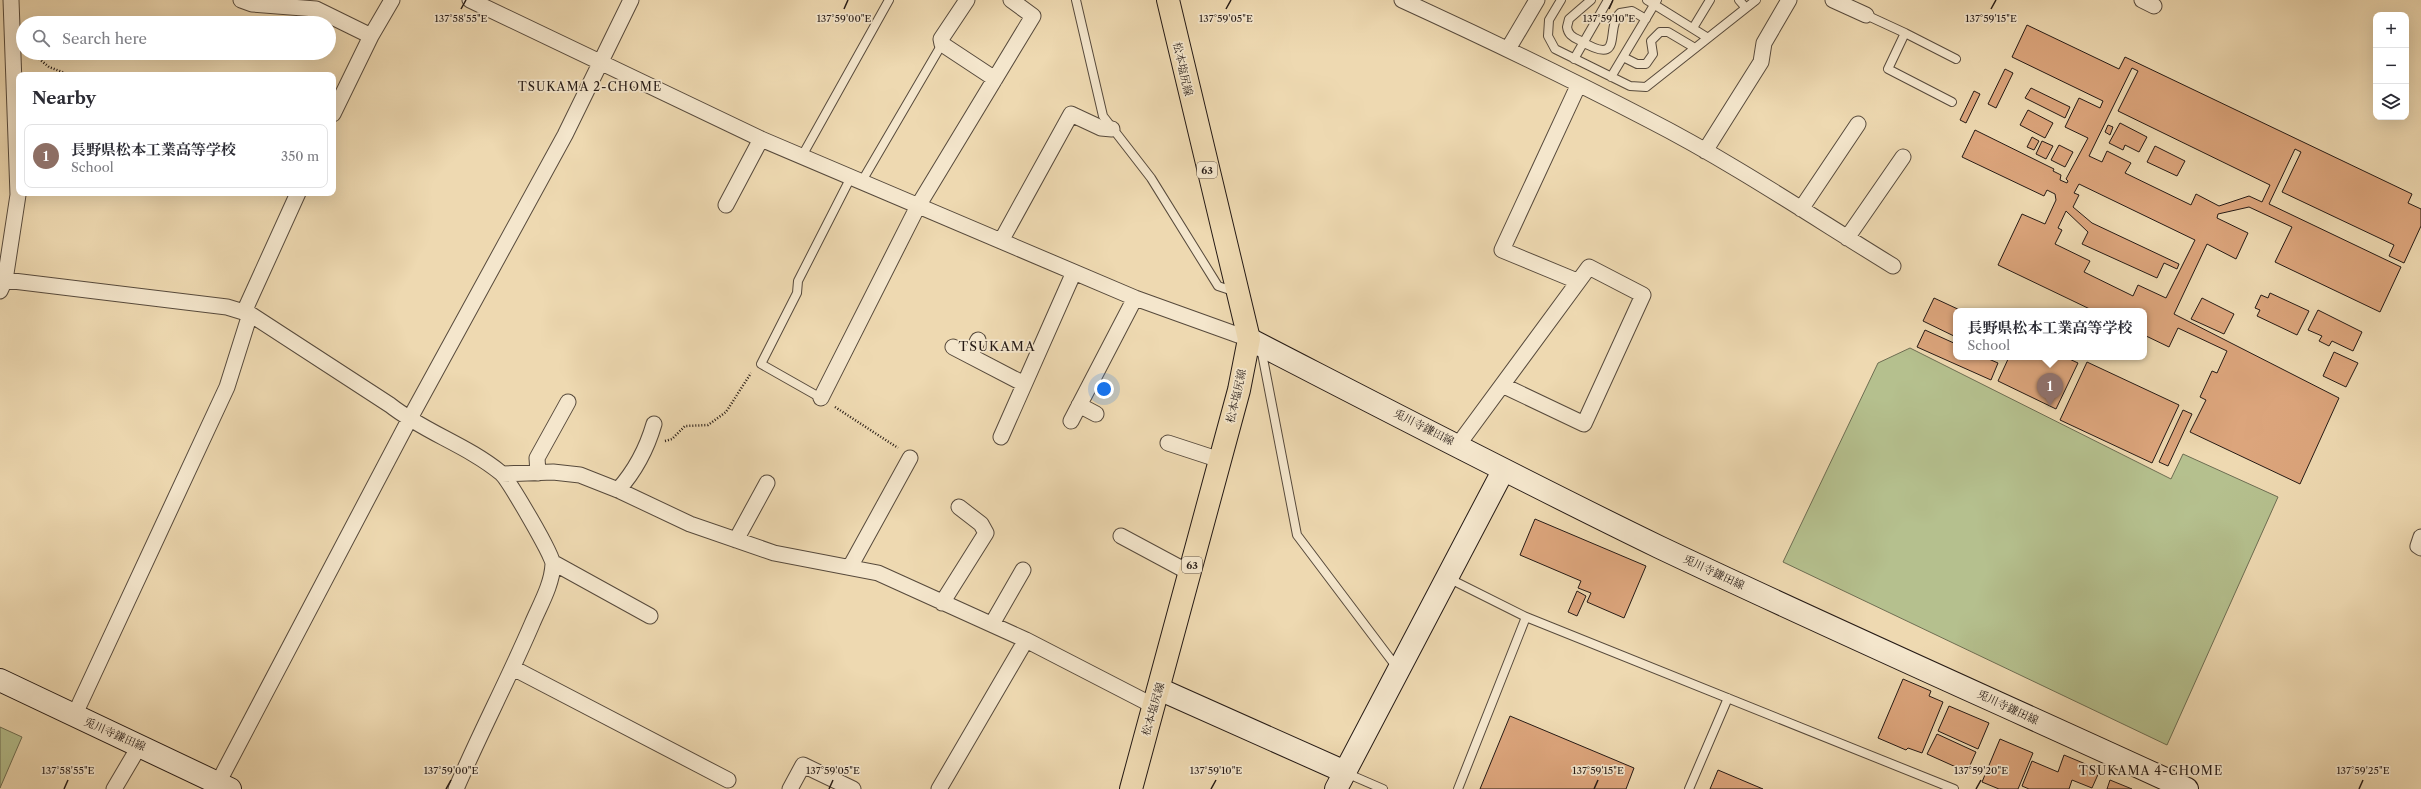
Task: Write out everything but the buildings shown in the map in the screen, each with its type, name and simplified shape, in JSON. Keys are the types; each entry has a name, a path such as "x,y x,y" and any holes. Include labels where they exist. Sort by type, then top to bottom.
{"main road":[{"name":"松本塩尻線","path":"1131,789 1239,390 1255,342 1237,292 1168,0"},
{"name":"兎川寺鎌田線","path":"1255,342 1458,445 1503,471 1661,547 2187,789"},
{"path":"1156,698 1341,781 1503,471"},
{"name":"兎川寺鎌田線","path":"0,680 224,786"}],"street":[{"path":"11,0 16,139"},
{"path":"241,0 252,4 316,9 330,16"},
{"path":"336,108 371,36 392,0"},
{"path":"470,0 761,139 1135,298 1255,342"},
{"path":"224,786 409,420 565,135 599,62 631,0"},
{"path":"967,0 940,38 942,44 995,78"},
{"path":"821,398 918,206 1033,16 1010,0"},
{"path":"1402,0 1508,49 1578,86 1650,120 1705,151 1893,266"},
{"path":"1508,49 1537,0"},
{"path":"1705,151 1761,62 1764,43 1789,0"},
{"path":"1842,2 1866,14"},
{"path":"336,19 371,36"},
{"path":"1577,281 1502,250 1578,86"},
{"path":"1000,241 1071,114 1101,128 1112,129"},
{"path":"1800,209 1858,124"},
{"path":"726,205 761,139"},
{"path":"1847,238 1903,157"},
{"path":"18,196 3,286 227,307 247,313 390,405 409,420 469,452 502,474 548,549 554,563 550,581 513,668 482,728 456,789"},
{"path":"74,716 227,387 247,313 297,196"},
{"path":"1458,445 1577,281 1589,267 1643,296 1584,424 1502,385"},
{"path":"1001,437 1074,272"},
{"path":"1071,421 1135,298"},
{"path":"970,356 978,340"},
{"path":"953,347 1024,384"},
{"path":"538,473 538,458 568,402"},
{"path":"1080,405 1096,414"},
{"path":"618,490 628,478 647,445 654,424"},
{"path":"1168,443 1220,460"},
{"path":"850,567 910,458"},
{"path":"502,474 538,473 580,475 618,490 690,524 774,553 878,573 1156,698"},
{"path":"736,540 767,483"},
{"path":"942,603 986,533 981,524 959,507"},
{"path":"1121,536 1190,573"},
{"path":"2421,537 2418,546 2421,548"},
{"path":"554,563 650,616"},
{"path":"992,624 1023,570"},
{"path":"939,789 1026,640"},
{"path":"513,668 728,780"},
{"path":"114,789 140,745"},
{"path":"790,789 804,765 853,789"}],"lane":[{"path":"802,156 889,0"},
{"path":"1076,0 1103,116 1151,178 1218,286 1237,292"},
{"path":"1561,0 1549,20 1548,36 1555,49 1630,86 1646,87 1756,0"},
{"path":"1591,0 1568,22 1570,35 1597,50 1609,46 1614,35 1615,19 1623,11 1632,11 1646,20"},
{"path":"1574,59 1608,0"},
{"path":"1647,0 1656,2 1708,38"},
{"path":"1693,28 1710,0"},
{"path":"1739,0 1746,8"},
{"path":"1611,77 1656,2"},
{"path":"1866,14 1956,59"},
{"path":"1623,57 1637,64 1646,64 1653,54 1651,41 1653,37 1664,32 1695,48"},
{"path":"1905,33 1888,69 1952,102"},
{"path":"821,398 761,364 797,293 798,280 856,179 942,44"},
{"path":"1255,342 1297,535 1399,670"},
{"path":"1447,578 1526,617 1728,698 1934,786 1954,789"},
{"path":"1458,789 1526,617"},
{"path":"1689,789 1728,698"},
{"path":"1341,781 1383,789"}],"path":[{"path":"40,60 49,68 61,72"},
{"path":"647,445 672,439 684,426 708,424 726,412 757,365 761,364"},
{"path":"821,398 910,458"}],"green space":[{"path":"1910,348 2171,479 2183,454 2278,497 2167,745 1783,562 1878,363"},
{"path":"0,727 22,737 0,788"}],"place":[{"name":"長野県松本工業高等学校","path":"2050,406"}],"district":[{"name":"TSUKAMA 2-CHOME","path":"590,86"},
{"name":"TSUKAMA","path":"997,346"},
{"name":"TSUKAMA 4-CHOME","path":"2151,770"}]}
